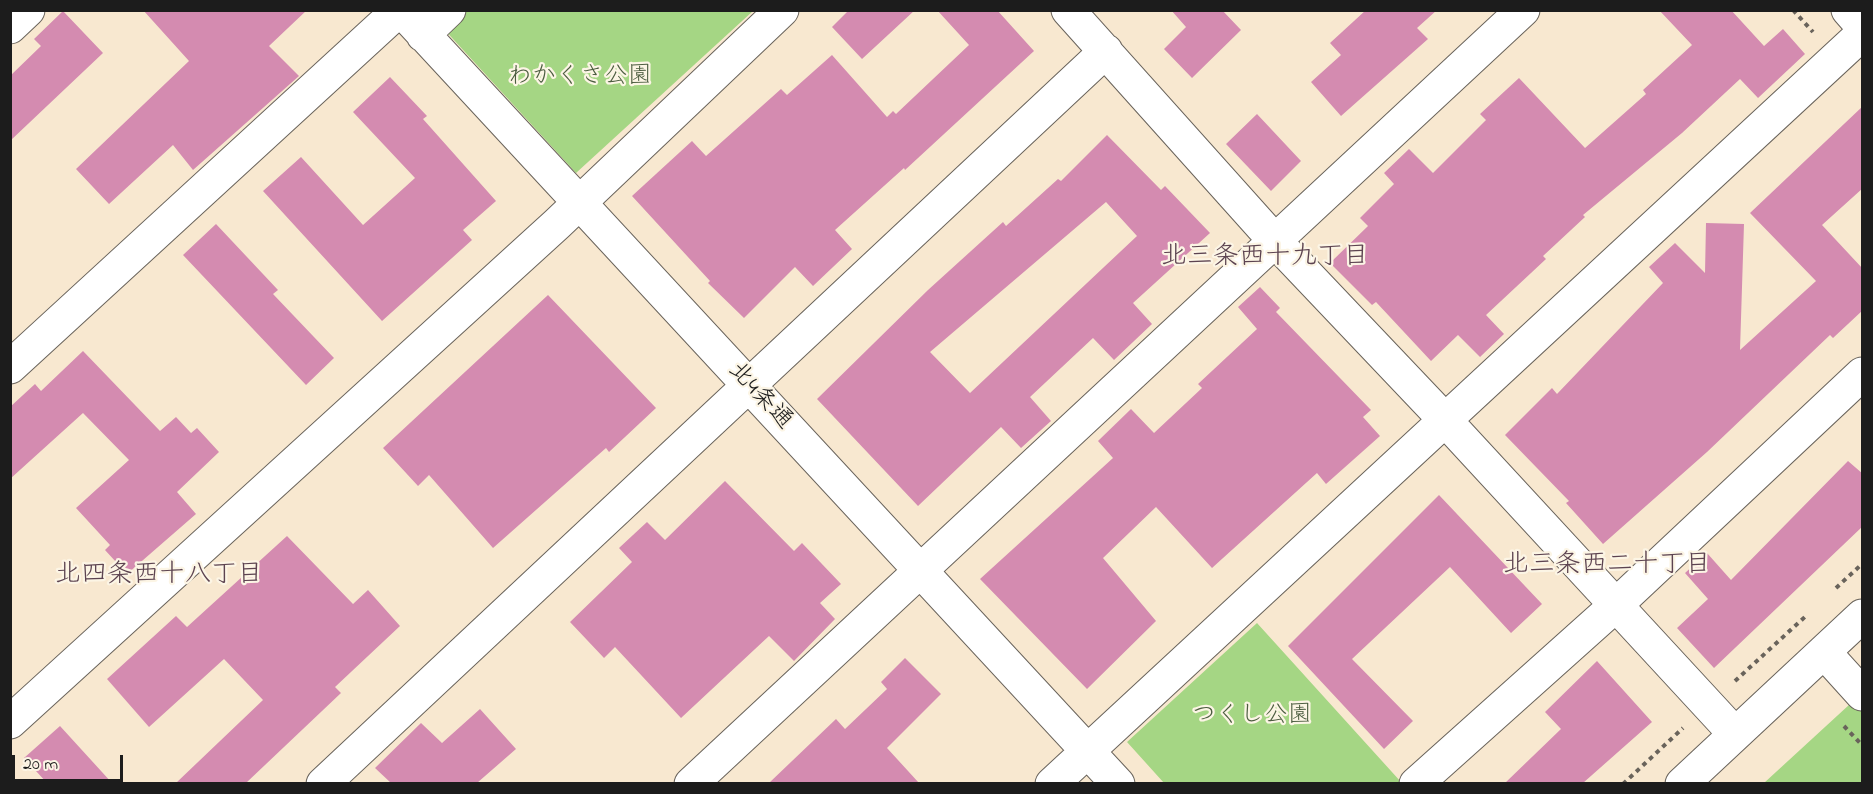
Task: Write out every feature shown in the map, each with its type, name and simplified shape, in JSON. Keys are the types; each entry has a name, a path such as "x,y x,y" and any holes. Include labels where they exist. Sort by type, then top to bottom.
{"street":[{"path":"10,27 28,10"},
{"path":"10,367 400,10"},
{"name":"北4条通","path":"400,10 1118,783"},
{"path":"423,36 449,10"},
{"path":"10,722 579,203 782,10"},
{"path":"1068,10 1275,241 1445,420 1736,734"},
{"path":"691,783 1522,10"},
{"path":"1848,10 1863,26"},
{"path":"1052,783 1863,34"},
{"path":"323,783 1106,51"},
{"path":"1416,783 1616,604 1863,374"},
{"path":"1682,783 1863,616"},
{"path":"1824,652 1863,694"}],"path":[{"path":"1828,595 1863,564"},
{"path":"1623,783 1811,611"}],"green space":[{"name":"わかくさ公園","path":"460,11 753,11 576,173 442,27"},
{"name":"つくし公園","path":"1257,623 1401,782 1399,784 1164,783 1127,742"},
{"path":"1862,693 1862,783 1764,783"}],"building":[{"path":"143,10 307,10 269,46 299,76 193,170 173,145 109,204 76,169 189,61"},
{"path":"849,10 915,10 862,59 832,27"},
{"path":"937,10 997,10 1034,51 905,170 904,168 835,230 852,249 813,286 795,267 744,318 708,283 710,281 632,196 692,141 706,156 781,89 787,95 832,55 887,117 893,111 896,114 969,45"},
{"path":"1171,10 1222,10 1241,30 1192,78 1164,49 1186,27"},
{"path":"1366,10 1437,10 1417,28 1428,39 1341,116 1311,82 1341,55 1330,43"},
{"path":"1659,10 1731,10 1764,46 1783,29 1805,54 1758,98 1740,79 1682,133 1583,215 1585,217 1543,256 1546,259 1486,315 1504,334 1480,357 1458,335 1431,361 1376,302 1372,305 1330,263 1368,226 1360,218 1394,184 1384,173 1409,149 1433,173 1486,120 1480,114 1519,78 1585,148 1646,94 1643,90 1692,45"},
{"path":"63,11 103,53 10,141 10,76 41,46 34,39"},
{"path":"390,77 427,116 423,119 496,201 463,230 472,240 382,321 263,191 301,157 363,225 415,178 353,112"},
{"path":"1863,106 1863,188 1822,225 1863,269 1863,310 1833,338 1830,335 1707,452 1603,544 1566,503 1569,501 1505,435 1552,388 1557,394 1663,283 1649,267 1675,243 1705,273 1706,223 1744,224 1740,350 1816,281 1750,213"},
{"path":"1257,114 1301,161 1271,191 1226,144"},
{"path":"1107,135 1161,190 1165,186 1210,233 1133,303 1152,324 1114,360 1093,338 1030,397 1051,421 1021,448 1001,427 918,506 817,399 928,290 1003,222 1006,226 1058,179 1061,181","holes":["1106,202 1137,236 970,393 930,352"]},
{"path":"216,224 278,290 273,294 334,358 306,385 183,255"},
{"path":"1260,287 1280,308 1276,312 1371,410 1363,417 1380,436 1326,484 1317,473 1212,568 1156,507 1103,558 1156,621 1087,689 980,579 1113,458 1098,441 1131,409 1154,433 1202,388 1198,384 1257,329 1238,307"},
{"path":"548,295 656,408 609,452 606,448 493,548 429,475 418,486 383,448"},
{"path":"83,351 160,431 176,417 191,433 197,428 219,452 177,492 196,514 127,574 105,550 110,545 76,508 129,460 83,413 10,479 10,407 35,384 41,391"},
{"path":"1848,461 1863,474 1863,526 1714,668 1677,628 1708,599 1685,573 1707,553 1731,580"},
{"path":"725,481 794,551 802,543 841,584 820,603 835,619 794,661 769,636 681,718 615,647 604,658 570,622 632,562 619,548 647,522 665,540"},
{"path":"1439,495 1542,604 1511,633 1450,567 1352,659 1413,721 1384,749 1288,646"},
{"path":"287,536 353,604 368,590 400,626 335,687 341,693 246,783 176,783 263,700 224,659 149,727 107,679 176,616 187,627"},
{"path":"905,658 941,694 887,748 919,783 769,783 836,719 845,729 887,689 881,682"},
{"path":"1597,661 1652,722 1583,783 1505,783 1561,729 1545,712"},
{"path":"480,709 516,749 477,783 391,783 375,768 421,723 442,743"},
{"path":"60,726 112,783 47,783 24,758"}],"district":[{"name":"北三条西十九丁目","path":"1265,259"},
{"name":"北三条西二十丁目","path":"1607,567"},
{"name":"北四条西十八丁目","path":"159,577"}]}
